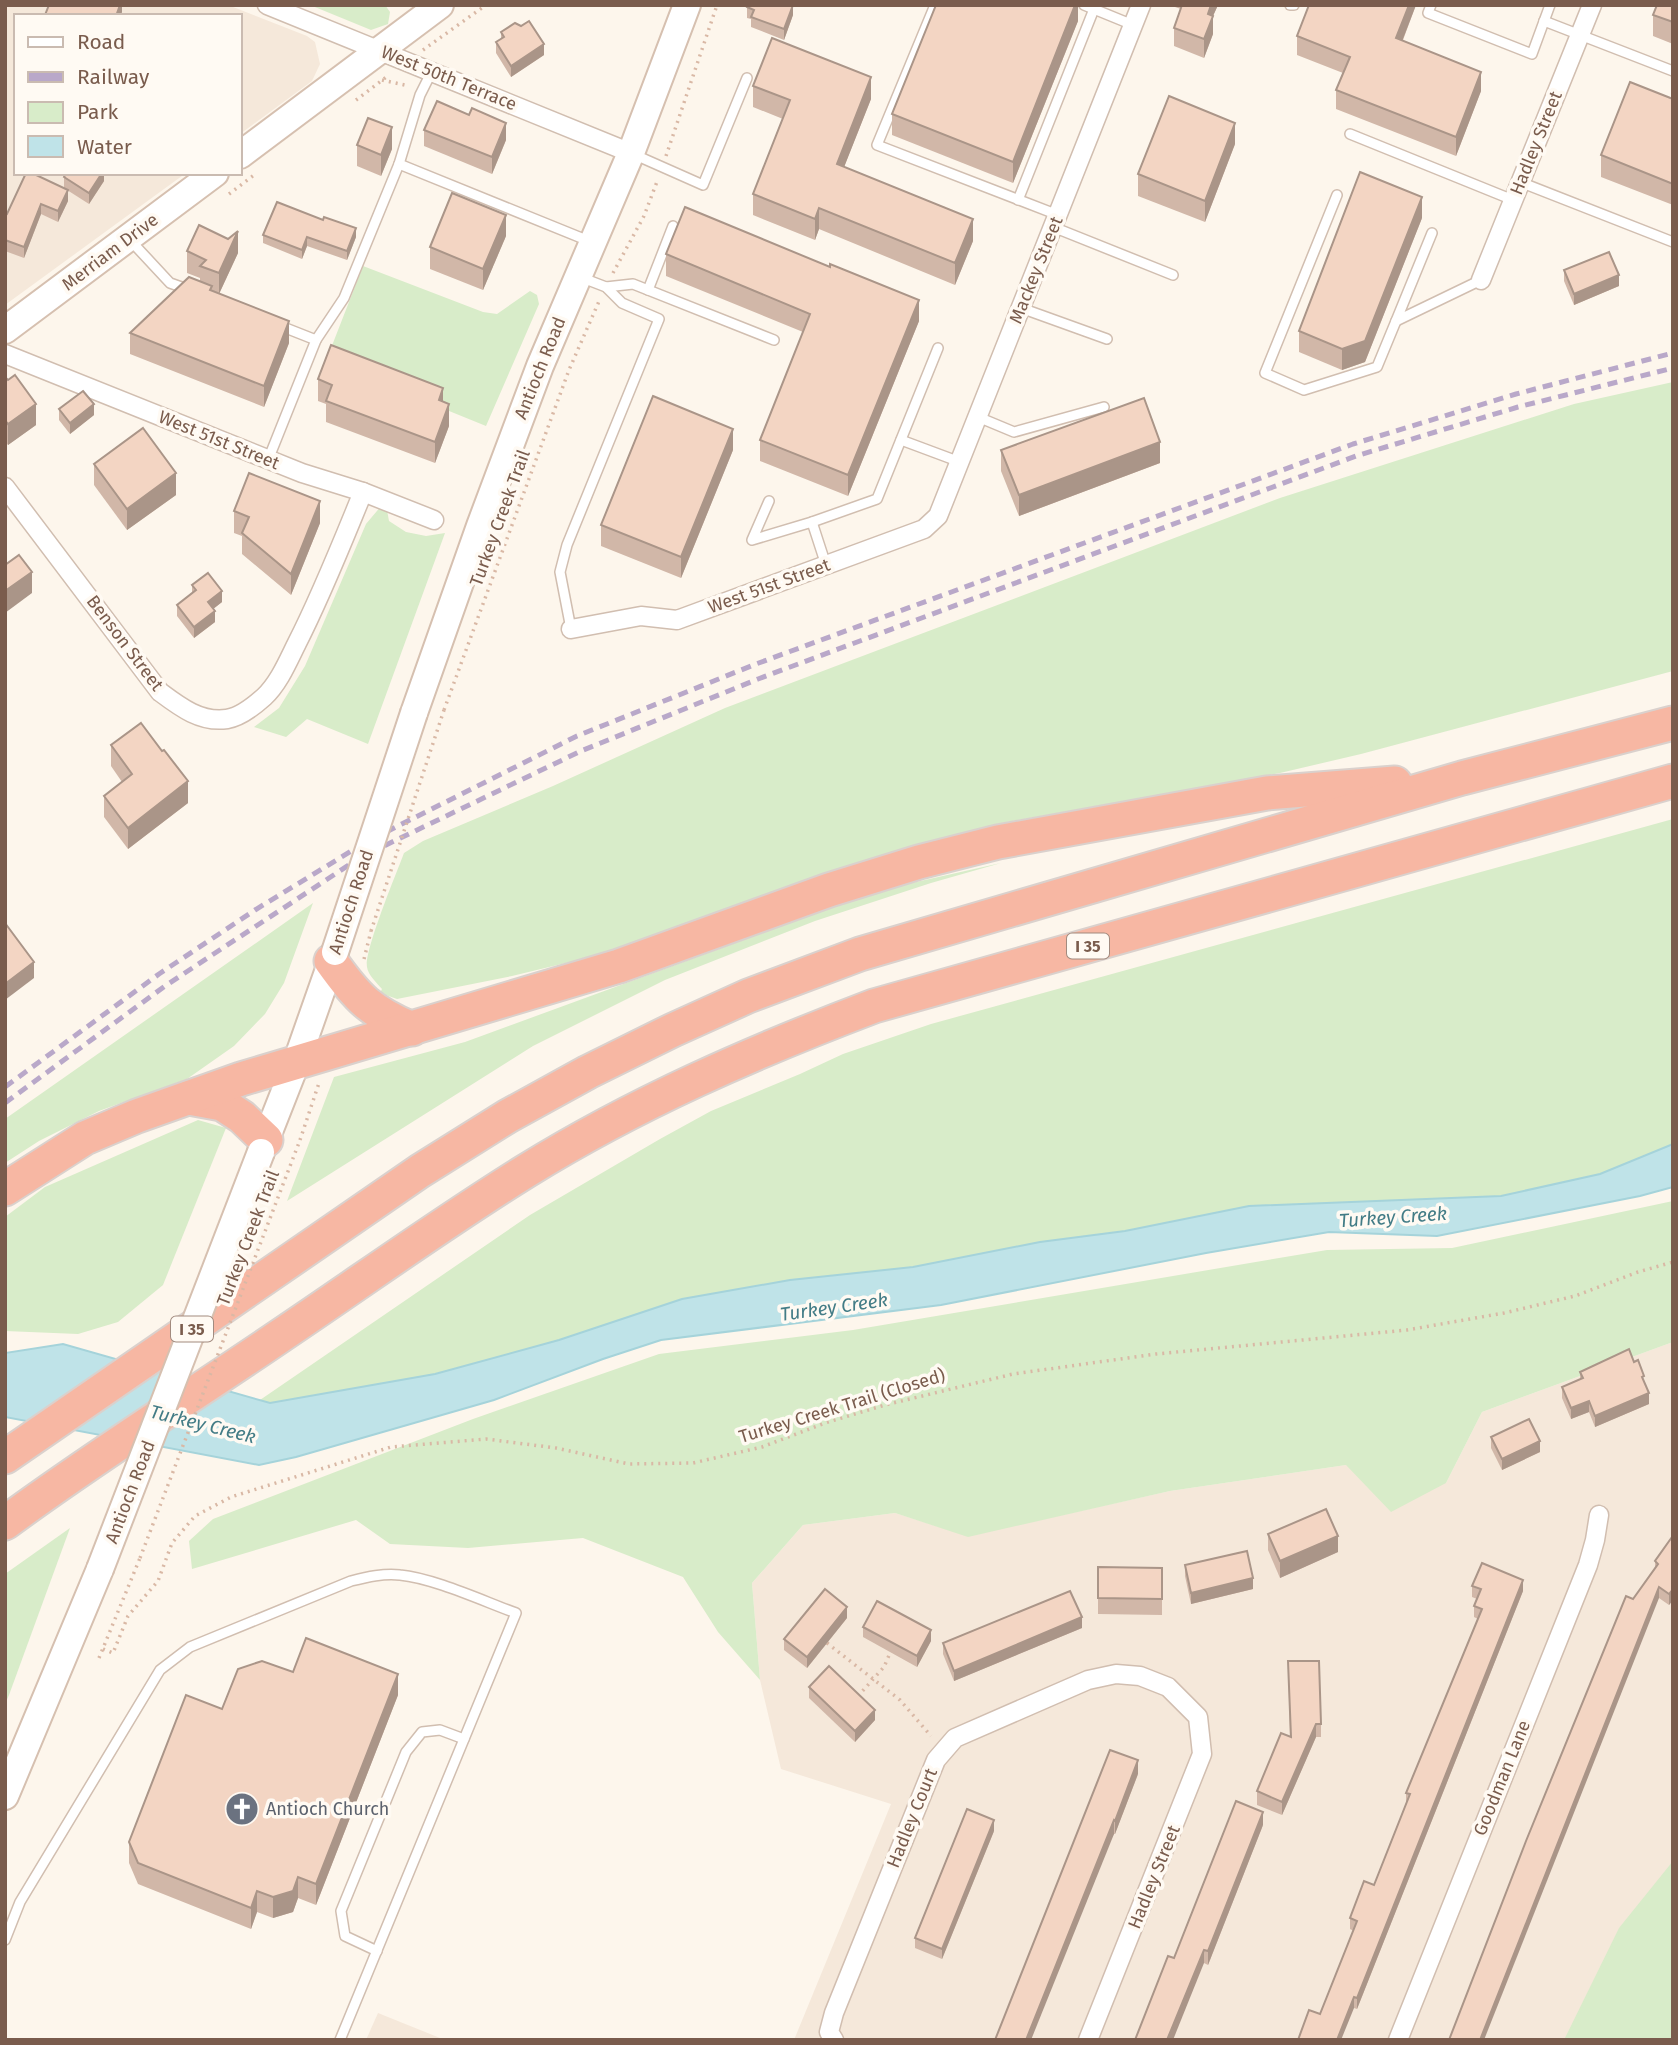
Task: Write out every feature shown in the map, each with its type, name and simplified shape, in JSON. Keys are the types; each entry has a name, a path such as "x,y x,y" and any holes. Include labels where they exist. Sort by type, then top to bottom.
{"highway":[{"name":"I 35","path":"5,1457 420,1171 554,1091 673,1030 748,996 860,954 1462,778 1673,723"},
{"path":"5,1189 85,1138 137,1116 241,1079 619,966 829,890 919,862 998,842 1267,793 1462,778"},
{"name":"I 35","path":"5,1523 526,1171 597,1129 686,1084 787,1039 874,1006 1673,780"},
{"path":"333,957 365,1004 412,1029"},
{"path":"189,1098 222,1104 242,1117 264,1146"}],"main road":[{"path":"242,154 440,5"},
{"name":"Antioch Road","path":"5,1796 100,1569 296,1063 414,713 512,439 540,366 631,153 687,5"},
{"name":"Merriam Drive","path":"5,330 212,175"}],"street":[{"name":"West 50th Terrace","path":"267,5 631,153"},
{"name":"Mackey Street","path":"923,529 938,516 1141,5"},
{"name":"Hadley Street","path":"1481,280 1592,5"},
{"name":"West 51st Street","path":"5,354 268,460 435,520"},
{"name":"Benson Street","path":"5,487 160,692 188,712 211,719 228,719 242,714 265,697 281,675 317,603 363,492"},
{"name":"West 51st Street","path":"571,629 640,616 677,620 923,529"},
{"name":"Goodman Lane","path":"1398,2040 1588,1565 1599,1515"},
{"name":"Hadley Court","path":"832,2036 834,2013 936,1760 955,1738 1088,1680 1115,1674 1140,1676 1168,1687 1194,1712"},
{"name":"Hadley Street","path":"1088,2040 1202,1754 1198,1717 1194,1712"}],"lane":[{"path":"935,5 877,145 1018,200 1056,221 1173,275"},
{"path":"1084,5 1133,25"},
{"path":"1431,5 1428,13 1532,54 1550,5"},
{"path":"1018,200 1094,9"},
{"path":"1544,21 1673,71"},
{"path":"268,460 316,340 344,298 399,164 420,95 432,71"},
{"path":"631,153 703,185 747,78"},
{"path":"1350,135 1513,200"},
{"path":"399,164 593,243"},
{"path":"1520,182 1673,242"},
{"path":"1337,195 1265,373 1304,390 1377,367 1432,233"},
{"path":"648,290 673,226"},
{"path":"128,238 170,283 194,292"},
{"path":"571,629 560,572 567,545 659,320 622,303 606,287 578,276"},
{"path":"1396,321 1481,280"},
{"path":"606,287 634,284 774,340"},
{"path":"1021,308 1108,339"},
{"path":"267,321 316,340"},
{"path":"769,501 752,540 877,499 938,348"},
{"path":"978,417 1014,432 1104,407"},
{"path":"901,440 960,462"},
{"path":"812,522 826,565"},
{"path":"5,1940 20,1902 160,1670 190,1647 351,1581 375,1575 399,1574 418,1578 516,1613 340,2040"},
{"path":"377,1951 345,1936 341,1911 406,1752 422,1732 440,1730 464,1740"}],"path":[{"path":"350,104 486,5"},
{"name":"Turkey Creek Trail","path":"371,931 444,709 569,370 606,287 644,216 717,5"},
{"path":"382,80 411,86"},
{"path":"220,201 263,169"},
{"name":"Turkey Creek Trail","path":"99,1658 140,1559 300,1140"},
{"name":"Turkey Creek Trail (Closed)","path":"103,1649 113,1653 128,1616 158,1581 172,1543 195,1516 231,1497 391,1447 485,1439 590,1454 629,1464 693,1462 762,1447 825,1423 885,1405 1013,1374 1156,1354 1407,1330 1575,1296 1673,1262"},
{"path":"827,1643 900,1700 944,1750"},
{"path":"855,1700 875,1678 890,1653"}],"shaded area":[{"path":"5,5 228,5 307,36 315,42 320,64 312,81 242,133 242,14 14,14 14,175 183,175 5,305"},
{"path":"1673,1342 1673,2040 794,2040 891,1804 781,1769 760,1680 752,1583 803,1525 895,1513 968,1536 1170,1491 1346,1465 1446,1483 1482,1412"},
{"path":"378,2013 445,2040 366,2040"}],"green space":[{"path":"310,5 385,5 390,12 388,24 371,30"},
{"path":"363,266 483,312 497,314 530,291 537,295 539,304 486,426 326,361"},
{"path":"1673,382 1673,671 1280,773 1007,822 948,838 636,946 512,976 397,999 380,993 382,989 369,973 367,958 404,853 423,841 725,708 1280,498 1574,404"},
{"path":"382,505 387,510 389,521 406,532 426,536 445,533 368,744 307,719 286,737 254,727 279,708 305,666 366,524"},
{"path":"1673,819 1673,1144 1600,1174 1501,1196 1428,1200 1040,1242 913,1267 790,1280 682,1299 559,1340 435,1374 270,1403 260,1400 530,1215 711,1111 843,1054 931,1024"},
{"path":"1001,863 815,921 665,980 533,1046 287,1201 334,1077 465,1042 880,890"},
{"path":"313,903 284,983 265,1014 234,1046 187,1079 99,1111 39,1141 5,1163 5,1119"},
{"path":"198,1120 226,1128 163,1285 118,1322 78,1334 5,1331 5,1217 45,1187"},
{"path":"1673,1201 1673,1342 1482,1412 1446,1483 1391,1512 1346,1465 1170,1491 968,1537 895,1513 803,1525 752,1583 760,1680 718,1632 683,1577 583,1538 468,1548 390,1544 356,1520 192,1569 189,1541 213,1519 473,1419 659,1354 853,1330 1327,1250 1452,1248"},
{"path":"70,1528 9,1695 5,1704 5,1574"},
{"path":"1673,1861 1673,2040 1564,2040 1619,1928"}],"water":[{"name":"Turkey Creek","path":"1673,1144 1673,1187 1640,1196 1437,1236 1329,1232 1206,1253 941,1305 661,1340 494,1400 296,1457 259,1465 5,1417 5,1353 63,1344 270,1403 435,1374 559,1340 682,1299 790,1280 913,1267 1040,1242 1125,1231 1249,1206 1501,1196 1600,1174"}],"building":[{"path":"49,5 120,5 117,14 45,14"},
{"path":"793,5 784,29 751,17 754,10 747,7"},
{"path":"936,5 1075,5 1013,162 892,114"},
{"path":"1182,5 1211,5 1208,14 1213,16 1204,39 1174,28"},
{"path":"1309,5 1409,5 1396,38 1481,72 1456,137 1336,90 1350,57 1297,36"},
{"path":"1657,5 1673,5 1673,22 1653,15"},
{"path":"529,21 544,44 511,66 496,42 504,37 501,32 515,23 521,26"},
{"path":"772,38 871,77 837,164 973,219 955,263 819,208 815,219 753,194 790,100 753,86"},
{"path":"1630,82 1673,99 1673,184 1601,155"},
{"path":"1169,96 1235,123 1205,201 1138,174"},
{"path":"437,101 469,115 472,108 506,123 492,157 424,130"},
{"path":"368,118 392,127 381,155 357,145"},
{"path":"1360,172 1422,197 1365,341 1342,349 1299,331"},
{"path":"25,175 36,175 68,190 58,211 41,204 24,247 5,240 5,213 7,214"},
{"path":"65,175 101,175 89,193 64,177"},
{"path":"452,193 506,215 483,269 430,247"},
{"path":"277,202 323,220 324,217 356,228 347,251 307,237 302,250 263,235"},
{"path":"685,207 830,267 830,264 919,300 848,475 760,440 810,314 666,254"},
{"path":"199,225 228,239 238,231 219,273 200,266 206,260 187,251"},
{"path":"1609,252 1619,275 1574,294 1564,270"},
{"path":"189,277 212,286 210,290 289,321 264,386 130,333"},
{"path":"331,345 443,388 439,400 449,404 435,442 326,401 332,385 318,379"},
{"path":"15,375 36,404 8,424 5,420 5,377 8,380"},
{"path":"83,391 94,404 70,423 59,409"},
{"path":"653,396 733,429 681,557 601,525"},
{"path":"1144,398 1160,442 1019,495 1001,450"},
{"path":"143,428 176,473 127,509 94,464"},
{"path":"249,473 320,501 291,574 242,533 249,517 234,511"},
{"path":"19,555 32,572 5,591 5,565"},
{"path":"208,573 222,591 208,602 215,611 194,627 177,605 196,590 192,585"},
{"path":"141,723 188,781 128,828 104,796 132,774 111,745"},
{"path":"5,923 34,962 5,984"},
{"path":"1629,1349 1634,1362 1638,1360 1649,1393 1595,1416 1589,1401 1571,1408 1562,1387 1583,1378 1580,1372"},
{"path":"1529,1419 1540,1441 1502,1459 1491,1437"},
{"path":"1326,1509 1338,1536 1280,1561 1268,1534"},
{"path":"1672,1537 1673,1589 1669,1594 1659,1587 1480,2040 1449,2040 1526,1841 1626,1596 1633,1599 1658,1564 1655,1561"},
{"path":"1247,1551 1253,1578 1191,1593 1185,1565"},
{"path":"1482,1563 1523,1580 1357,1998 1354,1997 1337,2040 1298,2040 1309,2010 1320,2014 1357,1921 1350,1918 1364,1881 1374,1885 1410,1794 1406,1793 1482,1609 1474,1606 1481,1589 1472,1586"},
{"path":"1098,1567 1162,1568 1162,1599 1098,1598"},
{"path":"825,1589 847,1607 807,1657 784,1639"},
{"path":"1070,1591 1082,1617 954,1671 943,1643"},
{"path":"877,1601 931,1630 917,1656 863,1627"},
{"path":"306,1638 398,1674 316,1884 298,1877 293,1891 273,1897 257,1891 251,1908 138,1863 129,1842 186,1695 222,1709 238,1669 262,1661 293,1672"},
{"path":"1288,1661 1319,1661 1321,1724 1316,1724 1282,1802 1257,1791 1281,1733 1291,1737"},
{"path":"829,1666 875,1710 855,1731 809,1687"},
{"path":"1110,1750 1138,1760 1115,1821 1026,2040 995,2040"},
{"path":"1236,1801 1263,1812 1208,1951 1204,1950 1167,2040 1135,2040 1168,1956 1174,1958"},
{"path":"967,1809 994,1820 942,1949 915,1938"}],"railway":[{"path":"5,1087 159,974 255,910 366,842 577,736 756,664 1353,444 1516,394 1673,353"},
{"path":"5,1103 165,986 361,857 581,751 758,679 1356,456 1518,407 1673,368"}],"place":[{"name":"Antioch Church","path":"242,1809"}]}
